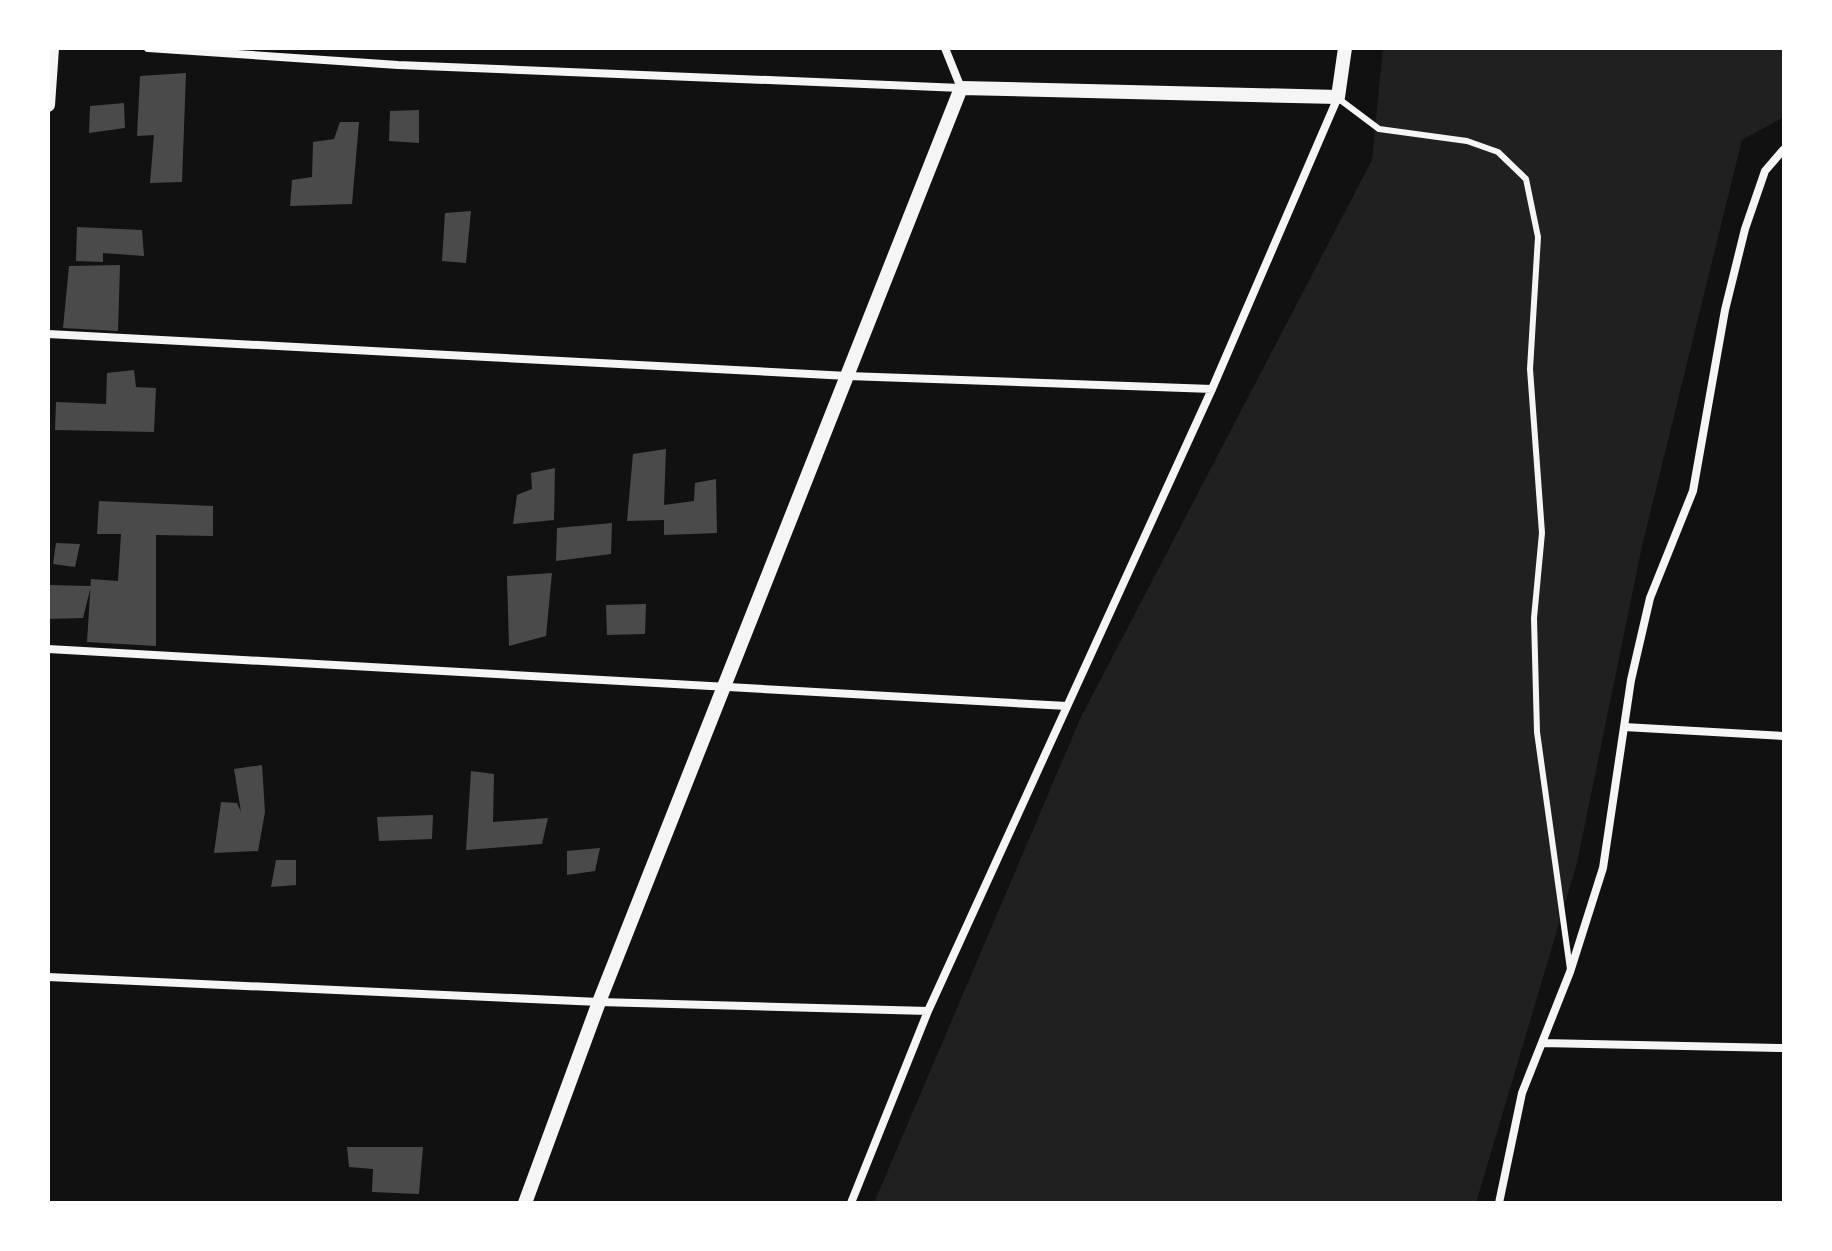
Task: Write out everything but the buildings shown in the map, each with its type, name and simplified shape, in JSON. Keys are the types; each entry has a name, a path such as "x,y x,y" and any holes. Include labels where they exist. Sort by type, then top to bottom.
{"street":[{"path":"48,105 52,48"},
{"path":"148,48 398,65 961,88 1338,97"},
{"path":"525,1203 599,1002 961,88 945,48"},
{"path":"851,1203 928,1011 1212,389 1338,97 1345,48"},
{"path":"1499,1203 1522,1093 1570,972 1603,868 1624,727 1650,598 1693,491 1725,310 1745,229 1765,171 1784,149"},
{"path":"48,334 848,376 1212,389"},
{"path":"48,649 1067,706"},
{"path":"1624,727 1784,736"},
{"path":"48,977 599,1002 928,1011"},
{"path":"1542,1043 1784,1048"}],"lane":[{"path":"1338,97 1379,129 1467,141 1498,152 1526,179 1538,237 1530,369 1542,533 1534,618 1537,732 1570,972"}],"shaded area":[{"path":"1383,48 1784,48 1784,117 1742,140 1642,546 1577,863 1476,1203 874,1203 1081,717 1372,160"}]}
